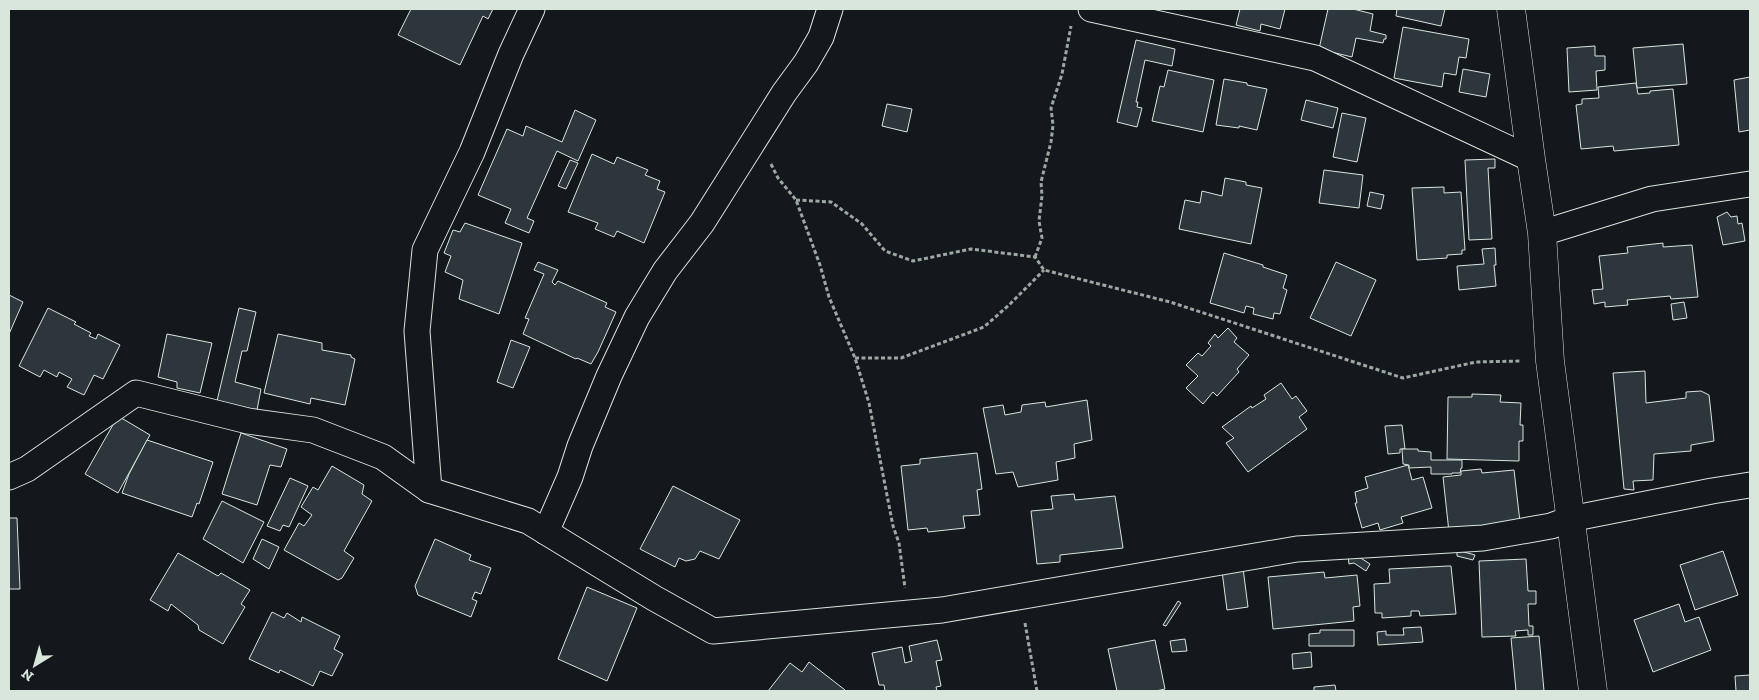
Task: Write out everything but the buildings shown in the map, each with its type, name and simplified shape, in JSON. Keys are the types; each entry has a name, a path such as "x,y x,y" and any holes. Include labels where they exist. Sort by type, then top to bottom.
{"main road":[{"path":"1511,9 1530,160 1542,233 1550,360 1592,691"}],"street":[{"path":"429,490 417,331 424,250 472,152 511,54 532,9"},
{"path":"546,532 570,477 580,446 609,376 637,317 665,271 702,222 784,93 806,63 821,37 830,9"},
{"path":"1081,14 1315,58 1530,160"},
{"path":"1542,233 1652,198 1750,184"},
{"path":"9,477 27,469 136,393 248,421 313,430 383,457 429,490 528,521 654,598 713,631 942,610 1297,549 1482,538 1551,526 1570,519 1750,485"}],"path":[{"path":"1081,14 1070,36 1062,74 1051,108 1053,126 1051,142 1041,182 1042,196 1039,221 1042,238 1036,257 1044,270 1170,302 1403,378 1476,362 1550,360"},
{"path":"754,140 763,148 778,178 796,200 817,257 829,297 855,358 869,404 893,526 899,543 907,613"},
{"path":"796,200 831,202 862,224 885,251 913,261 971,249 1036,257"},
{"path":"855,358 901,358 984,327 1044,270"},
{"path":"1022,595 1026,634 1037,691"}]}
